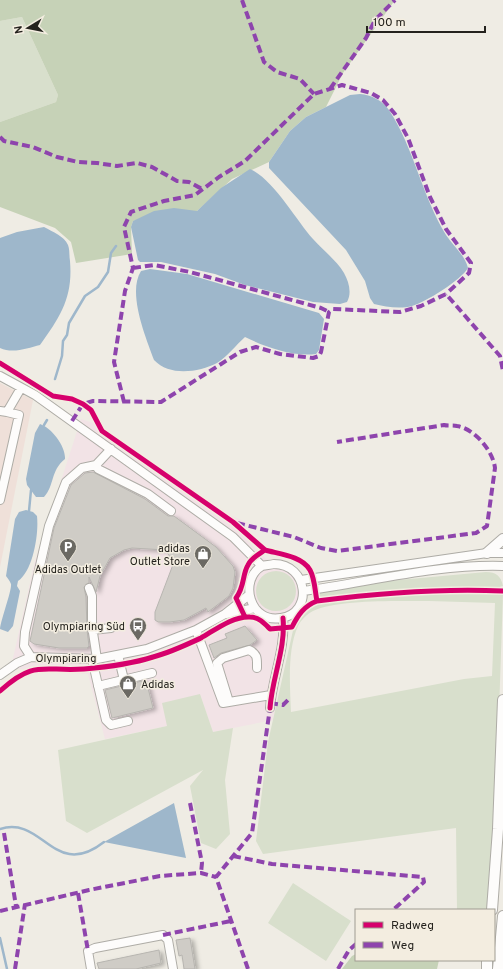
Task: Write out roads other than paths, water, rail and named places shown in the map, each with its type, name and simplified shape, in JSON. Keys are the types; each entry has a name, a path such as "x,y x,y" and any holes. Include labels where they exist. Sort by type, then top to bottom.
{"main road":[{"path":"487,553 503,539"},
{"path":"492,909 498,829 503,700"},
{"path":"498,969 503,916"}],"street":[{"path":"0,376 35,395 233,537 262,566"},
{"path":"0,500 19,415 4,412 21,388"},
{"path":"31,657 24,646 25,632 49,526 66,482 82,468 96,465 111,449"},
{"path":"96,465 98,470 148,494 171,510"},
{"path":"301,580 487,553 503,553"},
{"path":"274,564 285,565 293,570 301,580 303,591 299,607 291,614 283,618 269,618 255,608 249,595 252,579 262,566 274,564"},
{"path":"303,591 387,576 462,567 503,566"},
{"path":"89,588 92,596 94,659 98,686 106,720 111,724 128,721"},
{"name":"Olympiaring","path":"0,675 31,657 94,659 147,649 196,630 225,614 249,595"},
{"name":"Olympiaring","path":"225,614 255,608"},
{"path":"270,708 271,695 280,656 284,628 283,618"},
{"path":"92,628 111,625"},
{"path":"196,630 223,703 271,695"},
{"path":"229,702 217,663 223,658 249,650 254,652 258,657 257,668"},
{"path":"118,655 124,680"},
{"path":"98,686 152,673"},
{"path":"91,969 88,951 95,948 163,935 168,940 173,969"}],"water":[{"path":"360,94 376,99 383,103 389,110 405,140 430,204 438,220 446,235 462,255 468,268 443,290 412,306 393,307 374,304 370,298 365,281 346,250 269,168 269,162 290,131 306,117 350,95"},
{"path":"250,169 267,181 306,231 341,269 346,276 349,288 349,299 347,302 340,304 313,302 245,285 215,274 161,262 140,262 138,260 131,227 133,221 154,211 174,208 197,211 221,188"},
{"path":"44,227 61,237 68,245 70,285 64,306 54,325 40,345 20,350 5,350 0,348 0,238 17,232"},
{"path":"150,269 187,274 319,313 324,319 319,350 316,354 307,355 289,353 270,348 245,337 224,358 210,366 202,369 185,371 168,369 154,360 139,316 136,291 137,280 141,271"},
{"path":"40,424 49,429 57,438 65,454 65,459 57,468 50,488 44,497 36,497 27,485 26,479 35,433"},
{"path":"26,510 33,512 37,516 36,542 28,569 18,581 17,586 20,591 13,626 8,632 0,629 11,587 11,583 6,576 15,519 19,512"},
{"path":"174,803 186,858 104,842"}],"waterway":[{"path":"55,379 62,356 63,341 67,335 69,323 85,296 98,287 108,272 111,253 116,246"},
{"path":"44,425 47,420"},
{"path":"29,511 31,490"},
{"path":"0,829 15,827 27,831 60,851 73,854 87,852 104,842"},
{"path":"0,938 7,969"}],"place":[{"name":"Adidas Outlet","path":"68,562"},
{"name":"adidas Outlet Store","path":"203,569"},
{"name":"Olympiaring Süd","path":"138,641"},
{"name":"Adidas","path":"128,699"}]}
